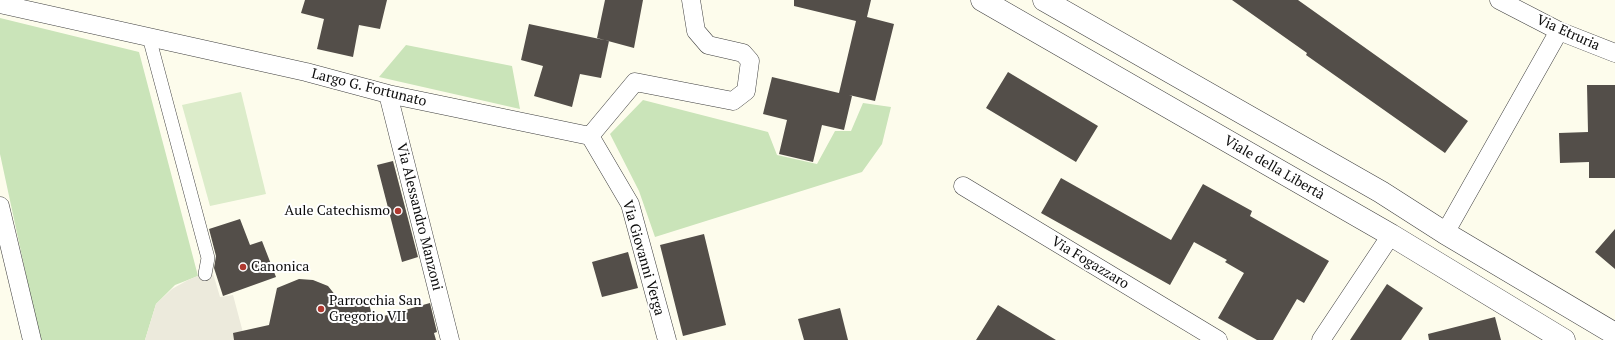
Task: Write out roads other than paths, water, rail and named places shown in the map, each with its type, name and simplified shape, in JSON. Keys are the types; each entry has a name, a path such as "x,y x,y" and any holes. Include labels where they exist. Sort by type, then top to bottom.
{"street":[{"path":"590,136 635,82 733,101 746,91 750,62 743,53 708,45 696,31 691,0"},
{"name":"Viale della Libertà","path":"982,0 1390,235 1564,340"},
{"path":"1044,0 1381,192 1445,233 1615,334"},
{"name":"Via Etruria","path":"1499,0 1559,31 1615,53"},
{"name":"Largo G. Fortunato","path":"0,4 306,72 388,94 590,136"},
{"path":"1445,233 1559,31"},
{"path":"149,37 208,258 205,274"},
{"name":"Via Alessandro Manzoni","path":"388,94 450,340"},
{"name":"Via Giovanni Verga","path":"590,136 630,204 667,340"},
{"name":"Via Fogazzaro","path":"963,186 1218,340"},
{"path":"0,206 4,243 32,340"},
{"path":"1321,340 1390,235"}],"place":[{"name":"Aule Catechismo","path":"398,211"},
{"name":"Canonica","path":"243,267"},
{"name":"Parrocchia San Gregorio VII","path":"321,309"}]}
